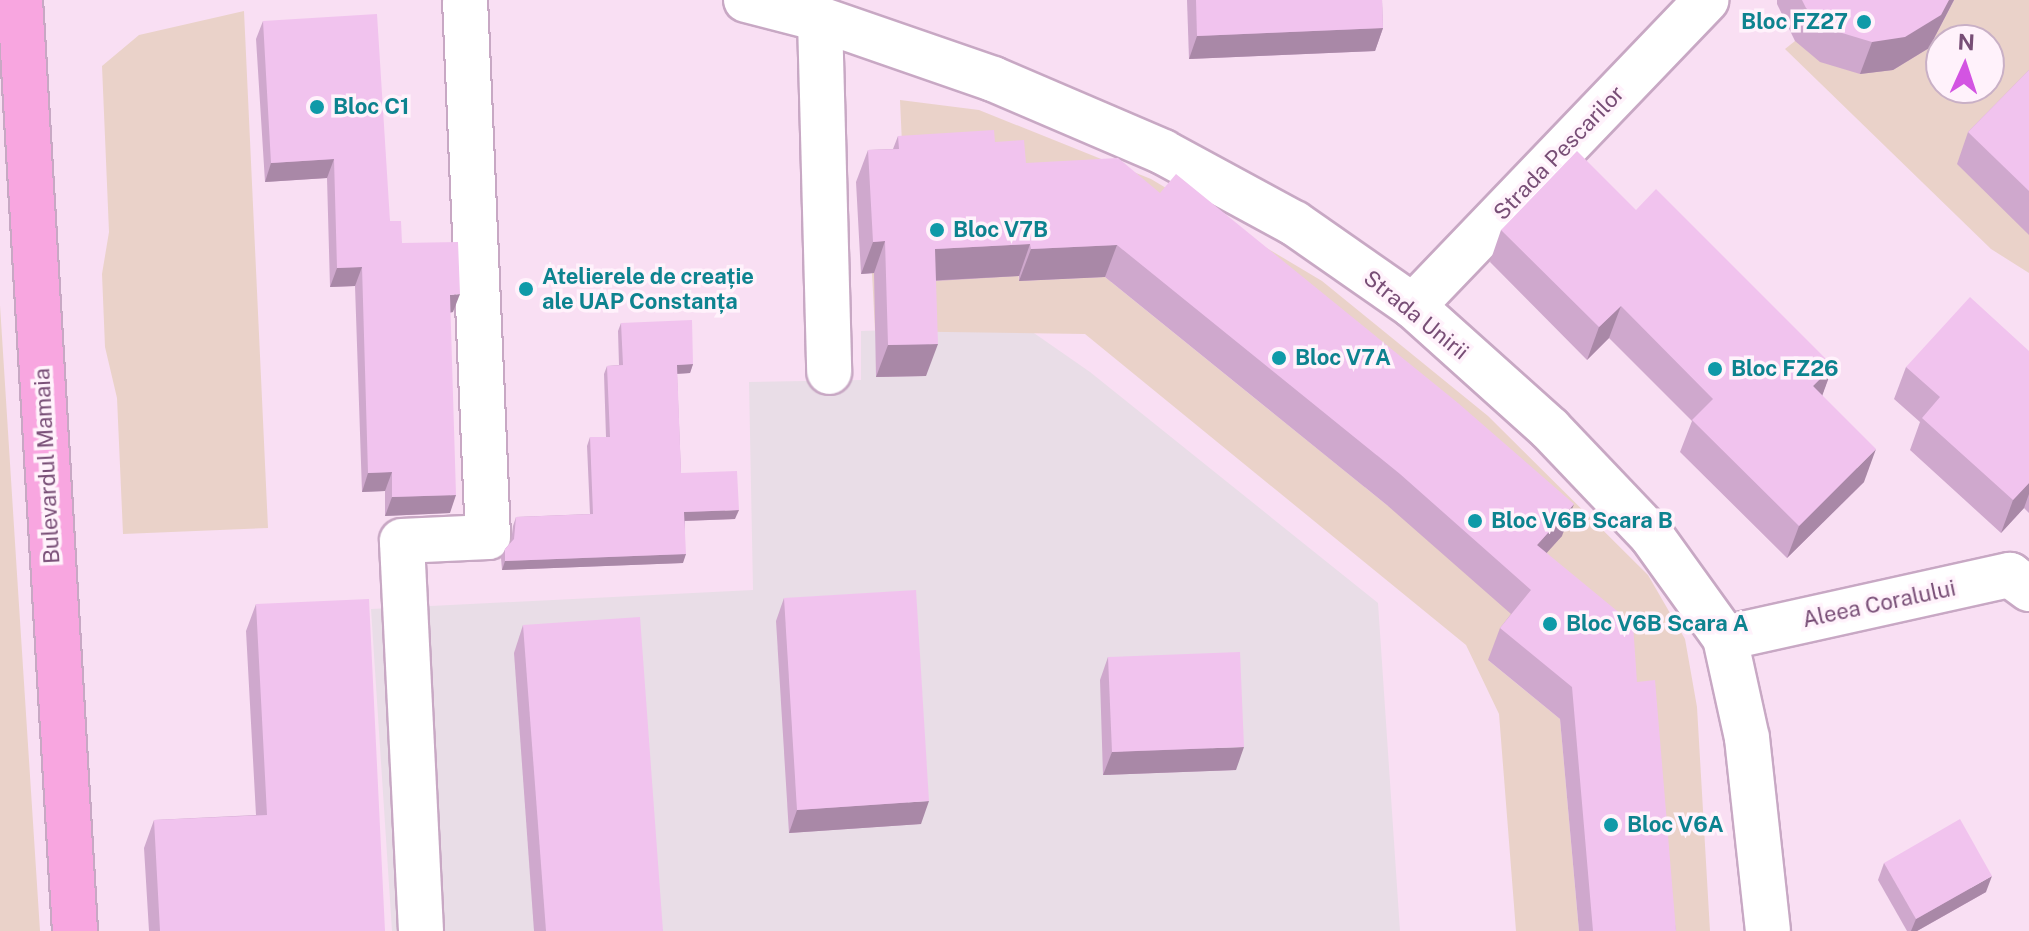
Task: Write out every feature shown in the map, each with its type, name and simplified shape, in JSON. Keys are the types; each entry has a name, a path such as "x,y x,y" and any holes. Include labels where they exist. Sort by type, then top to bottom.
{"main road":[{"name":"Bulevardul Mamaia","path":"20,0 75,931"}],"street":[{"path":"421,931 402,541 488,537 465,0"},
{"name":"Strada Unirii","path":"746,0 820,19 993,79 1163,152 1294,223 1413,306 1550,429 1651,535 1725,638 1747,738 1768,931"},
{"name":"Strada Pescarilor","path":"1413,306 1706,0"},
{"path":"820,19 829,372"},
{"name":"Aleea Coralului","path":"1725,638 2010,575 2029,589"}],"shaded area":[{"path":"0,0 2029,0 2029,931 0,931"},
{"path":"1954,0 2029,0 2029,273 1991,249 1785,49 1795,41 1925,48 1925,104 2005,104 2005,24 1942,24"},
{"path":"244,11 268,528 123,534 117,398 105,347 102,274 109,232 102,66 139,35"},
{"path":"900,100 979,110 1151,179 1322,281 1488,416 1648,575 1685,639 1697,707 1710,931 1662,931 1644,712 1488,660 1560,719 1579,931 1516,931 1499,714 1466,645 1085,334 875,331 872,273 892,272 894,283 989,277 1018,265 1019,281 1105,277 1388,506 1446,435 903,166"},
{"path":"0,305 17,574 40,931 0,931"},
{"path":"861,331 1031,331 1090,372 1378,603 1400,931 392,931 371,609 753,590 749,382 861,380"}],"building":[{"path":"1196,0 1382,0 1383,28 1197,36"},
{"path":"1802,0 1949,0 1941,15 1905,37 1872,42 1832,30 1806,8"},
{"path":"377,14 390,221 401,221 402,243 458,242 460,294 450,295 456,495 392,497 392,472 368,473 362,267 337,268 334,159 271,163 263,21"},
{"path":"2029,70 2029,191 1968,132 1996,104 2005,104 2005,94"},
{"path":"994,130 995,142 1024,140 1026,163 1118,158 1160,193 1176,174 1458,403 1574,504 1537,545 1633,624 1637,682 1655,680 1676,931 1593,931 1572,687 1500,628 1531,590 1400,474 1117,245 1031,249 1030,244 935,249 938,344 888,345 885,241 873,242 868,150 899,149 898,136"},
{"name":"Bloc FZ26","path":"1577,151 1636,210 1656,189 1833,366 1813,386 1876,449 1799,526 1692,420 1713,399 1621,306 1599,327 1501,230"},
{"path":"1970,297 2029,351 2029,483 2013,500 1922,418 1940,397 1906,367"},
{"path":"692,320 693,364 677,365 681,473 737,471 739,510 684,512 686,554 505,561 505,549 514,539 516,517 593,514 590,437 610,437 607,366 623,365 621,323"},
{"path":"916,590 929,801 797,810 784,598"},
{"path":"369,599 385,931 160,931 154,820 267,815 256,604"},
{"path":"640,617 663,931 546,931 523,625"},
{"path":"1240,652 1244,747 1112,752 1108,657"},
{"path":"1960,819 1992,876 1916,919 1884,863"}],"place":[{"name":"Bloc FZ27","path":"1864,22"},
{"name":"Bloc C1","path":"317,107"},
{"name":"Bloc V7B","path":"937,230"},
{"name":"Atelierele de creație ale UAP Constanța","path":"526,289"},
{"name":"Bloc V7A","path":"1279,358"},
{"name":"Bloc FZ26","path":"1715,369"},
{"name":"Bloc V6B Scara B","path":"1475,521"},
{"name":"Bloc V6B Scara A","path":"1550,624"},
{"name":"Bloc V6A","path":"1611,825"}]}
